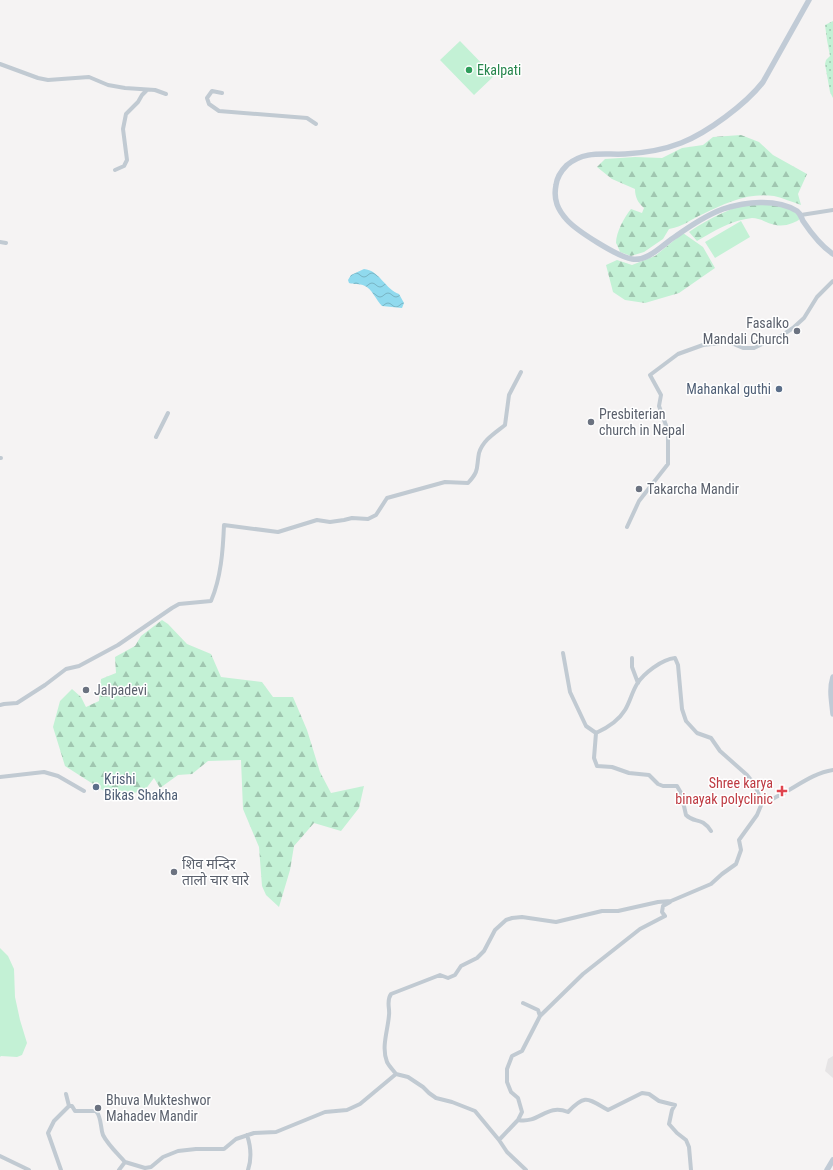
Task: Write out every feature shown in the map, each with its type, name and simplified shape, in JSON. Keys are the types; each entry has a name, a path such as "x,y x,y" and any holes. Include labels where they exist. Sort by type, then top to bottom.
{"main road":[{"path":"809,0 763,82 754,93 730,113 710,127 682,143 661,149 624,154 594,153 577,158 562,170 557,179 554,196 556,205 561,214 571,224 617,254 628,259 634,260 647,256 694,224 723,209 759,202 774,203 797,211 814,236 833,254"},
{"path":"833,677 830,685 833,714"},
{"path":"827,1170 833,1160"}],"street":[{"path":"0,64 48,80 89,77 97,79 108,85 146,91 155,90 166,94"},
{"path":"115,170 124,166 128,160 123,129 126,114 146,91"},
{"path":"222,93 212,91 207,98 209,104 219,111 306,118 316,124"},
{"path":"801,215 833,210"},
{"path":"0,242 6,243"},
{"path":"627,527 639,501 668,464 668,431 659,406 661,395 650,375 678,354 703,345 729,342 743,348 754,348 781,336 804,318 817,296 833,281"},
{"path":"0,706 4,704 17,703 66,669 79,666 118,645 179,604 211,601 216,588 223,545 224,525 278,532 317,520 330,522 352,518 368,518 376,515 387,498 446,482 468,483 478,471 480,452 488,438 505,424 509,395 521,372"},
{"path":"156,437 168,413"},
{"path":"563,653 573,698 586,726 596,733"},
{"path":"632,658 632,667 638,682"},
{"path":"499,1140 518,1120 522,1112 518,1098 510,1092 507,1082 507,1069 512,1056 522,1051 540,1016 583,974 640,929 665,916 662,912 663,906 671,901 711,884 736,864 741,850 739,840 757,815 762,803 755,785 748,775 720,751 711,738 697,733 686,721 682,709 678,665 675,658 664,660 638,682 625,710 613,723 596,733"},
{"path":"596,733 594,758 597,766 612,767 629,773 649,776 658,784 663,786 677,786 681,793 686,815 705,823 711,831"},
{"path":"762,803 777,797 797,784 827,771 833,770"},
{"path":"0,776 44,772 58,776 84,791"},
{"path":"526,1170 506,1152 499,1140 474,1111 452,1102 436,1098 408,1077 396,1074 387,1062 385,1050 386,1033 390,1014 389,996 410,986 440,976 448,978 455,975 461,966 477,958 484,951 495,930 506,920 522,917 556,922 602,911 618,910 671,901"},
{"path":"523,1003 538,1010 540,1016"},
{"path":"66,1094 70,1106 72,1106 75,1111 96,1111 103,1134 125,1162 150,1168 163,1157 178,1151 196,1149 224,1149 236,1139 247,1135 254,1133 276,1132 325,1112 346,1110 360,1104 396,1074"},
{"path":"518,1120 534,1120 547,1111 562,1110 568,1112 579,1101 588,1099 608,1110 642,1093 649,1094 659,1101 675,1105 672,1110 669,1124 686,1140 689,1147 691,1170"},
{"path":"61,1170 48,1133 54,1121 70,1106"},
{"path":"247,1135 250,1145 251,1161 248,1170"},
{"path":"0,1156 30,1170"},
{"path":"119,1170 125,1162"}],"shaded area":[{"path":"833,1056 833,1078 825,1071 828,1059"}],"green space":[{"path":"833,21 833,98 830,92 825,64 826,60 830,56 825,25"},
{"name":"Ekalpati","path":"460,41 494,76 474,95 440,60"},
{"path":"741,135 759,142 773,155 807,174 798,194 801,205 774,196 765,195 737,199 698,216 683,225 669,229 663,239 644,252 631,256 620,252 616,243 619,229 631,209 642,213 644,208 637,200 635,189 612,179 597,167 605,159 635,157 662,158 682,148 703,145 713,137"},
{"path":"758,201 785,206 802,217 794,223 786,225 773,224 755,218 745,219 723,226 697,241 689,232 722,213 739,206"},
{"path":"741,221 750,237 715,258 705,242"},
{"path":"683,233 703,247 715,268 679,293 645,303 625,300 613,292 606,265 617,260 632,265 655,256"},
{"path":"162,620 168,624 187,644 211,654 221,677 262,682 273,697 293,697 307,730 320,772 331,793 364,786 359,808 341,831 314,823 294,846 290,870 279,907 266,895 262,886 259,847 243,809 241,760 208,761 192,774 178,775 160,788 154,778 145,790 115,798 65,766 53,727 60,701 72,689 81,697 86,707 99,701 101,679 116,673 115,657 135,646 141,636"},
{"path":"0,948 8,956 14,969 15,997 27,1043 22,1055 17,1057 0,1057"}],"water":[{"path":"364,269 374,273 390,289 399,294 404,303 402,308 382,306 367,287 349,283 348,280 351,275"}],"place":[{"name":"Ekalpati","path":"469,70"},
{"name":"Fasalko Mandali Church","path":"797,331"},
{"name":"Mahankal guthi","path":"779,389"},
{"name":"Presbiterian church in Nepal","path":"591,422"},
{"name":"Takarcha Mandir","path":"639,489"},
{"name":"Jalpadevi","path":"86,690"},
{"name":"Krishi Bikas Shakha","path":"96,787"},
{"name":"Shree karya binayak polyclinic","path":"782,791"},
{"name":"शिव मन्दिर तालो चार घारे","path":"174,872"},
{"name":"Bhuva Mukteshwor Mahadev Mandir","path":"98,1108"}]}
